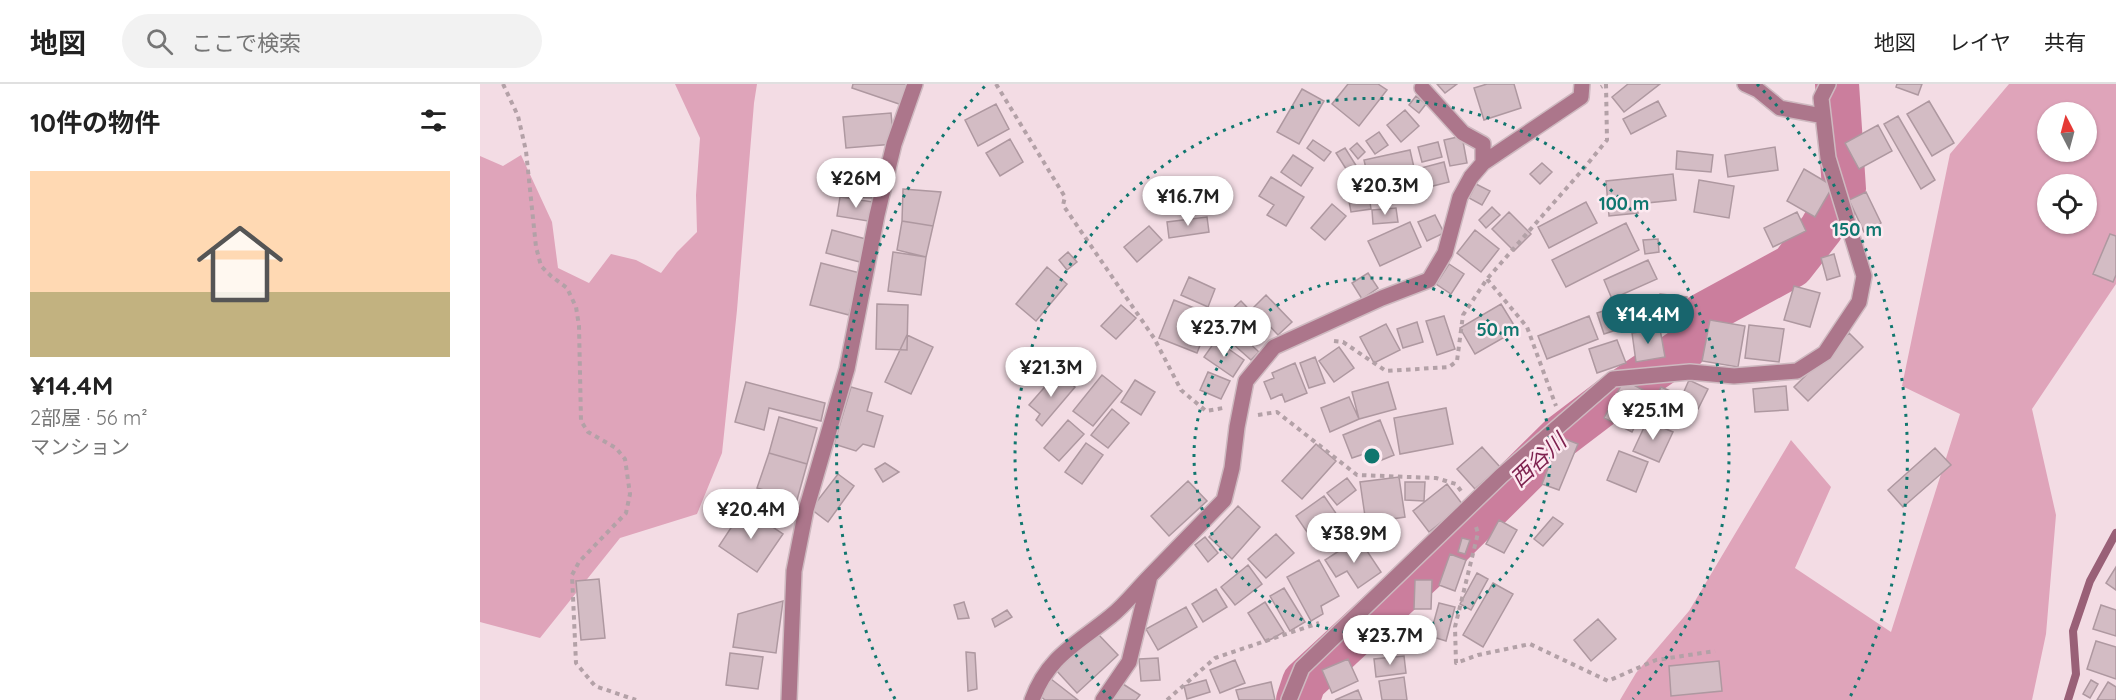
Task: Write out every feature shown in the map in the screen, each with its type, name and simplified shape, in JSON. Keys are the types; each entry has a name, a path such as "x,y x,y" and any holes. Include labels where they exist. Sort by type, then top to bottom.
{"street":[{"path":"789,700 794,571 806,510 847,369 877,215 894,144 915,84"},
{"path":"1032,700 1038,683 1056,658 1111,616 1224,500 1232,468 1246,381 1274,347 1382,298 1430,280 1445,253 1460,197 1471,177 1483,163 1581,97 1582,84"},
{"path":"1745,84 1758,90 1780,108 1823,116"},
{"path":"1289,700 1302,668 1501,476 1613,379 1690,372 1734,376 1797,371 1825,353 1859,302 1864,276 1828,158 1821,98 1828,84"},
{"path":"1422,88 1463,133 1483,144 1483,163"},
{"path":"1103,700 1129,662 1150,576"}],"path":[{"path":"503,84 518,116 526,151 536,247 541,266 567,288 576,306 579,326 581,421 588,432 616,448 625,459 630,494 626,513 579,562 572,575 576,663 595,687 636,700"},
{"path":"996,84 1065,197 1063,205 1154,338 1181,390 1206,411 1219,410 1243,396"},
{"path":"1331,341 1343,342 1386,371 1449,367 1457,361 1463,315 1487,279 1607,140 1606,84"},
{"path":"1487,279 1527,327 1563,423"},
{"path":"1237,427 1261,413 1277,412 1357,476 1436,478 1456,484 1472,504 1478,533 1455,627 1456,663 1478,655 1530,644 1608,681 1656,660 1715,651"},
{"path":"1167,700 1215,658 1324,622"}],"shaded area":[{"path":"675,84 757,84 722,453 697,514 620,538 540,638 480,622 480,156 503,166 521,155 552,222 558,268 589,283 611,254 636,260 661,273 677,252 697,232 696,195 700,138"},
{"path":"2009,84 2116,84 2116,284 2032,409 2056,515 2046,634 2032,700 1620,700 1636,673 1689,611 1791,440 1831,487 1795,568 1891,632 1960,414 1902,386 1950,154"}],"building":[{"path":"853,84 908,84 902,105 852,88"},
{"path":"1348,84 1378,84 1387,90 1359,126 1332,104"},
{"path":"1437,84 1457,84 1445,93"},
{"path":"1487,84 1514,84 1521,108 1484,120 1474,88"},
{"path":"1628,84 1660,84 1624,112 1612,97"},
{"path":"1897,84 1922,84 1918,95 1896,87"},
{"path":"1302,89 1324,101 1299,144 1277,132"},
{"path":"1416,96 1426,104 1419,113 1409,105"},
{"path":"1658,101 1666,116 1631,134 1623,119"},
{"path":"1929,101 1954,143 1932,156 1907,114"},
{"path":"996,104 1009,129 978,146 965,120"},
{"path":"1405,110 1419,126 1401,142 1387,125"},
{"path":"891,113 894,144 846,148 843,117"},
{"path":"1898,116 1935,180 1921,189 1884,124"},
{"path":"1878,125 1892,151 1859,169 1845,143"},
{"path":"1379,132 1388,145 1375,154 1366,141"},
{"path":"1462,136 1467,163 1450,166 1444,140"},
{"path":"1010,139 1023,162 1000,176 986,153"},
{"path":"1313,140 1331,152 1324,161 1307,148"},
{"path":"1438,142 1442,157 1422,162 1418,147"},
{"path":"1357,143 1365,152 1358,159 1350,149"},
{"path":"1775,147 1778,170 1728,177 1725,155"},
{"path":"1345,148 1357,167 1348,172 1336,153"},
{"path":"1410,150 1418,185 1372,195 1364,160"},
{"path":"1677,151 1713,155 1711,172 1676,169"},
{"path":"1293,155 1313,168 1301,186 1281,172"},
{"path":"1444,162 1449,182 1425,188 1421,168"},
{"path":"1542,163 1552,172 1540,184 1530,174"},
{"path":"835,169 875,175 872,198 840,197 832,192"},
{"path":"1804,169 1833,186 1815,217 1787,201"},
{"path":"1673,174 1676,200 1637,204 1638,213 1609,216 1606,181"},
{"path":"1271,177 1304,197 1286,226 1267,215 1274,205 1259,196"},
{"path":"1699,180 1734,186 1729,218 1694,212"},
{"path":"1367,182 1371,209 1351,212 1346,185"},
{"path":"1476,184 1490,191 1482,205 1469,198"},
{"path":"903,189 941,192 933,226 902,221"},
{"path":"1866,192 1881,223 1864,232 1849,200"},
{"path":"840,197 880,203 868,221 837,216"},
{"path":"1586,202 1597,223 1549,248 1538,227"},
{"path":"1332,204 1346,216 1325,240 1311,228"},
{"path":"1492,207 1500,215 1486,228 1479,220"},
{"path":"1396,208 1398,222 1373,224 1372,210"},
{"path":"1509,212 1531,234 1514,251 1492,229"},
{"path":"1797,212 1806,231 1773,247 1764,228"},
{"path":"1435,215 1444,233 1427,241 1418,222"},
{"path":"1207,217 1209,232 1169,238 1167,222"},
{"path":"902,221 933,226 926,257 897,250"},
{"path":"1410,222 1421,247 1380,266 1368,241"},
{"path":"1626,223 1639,250 1566,287 1552,260"},
{"path":"1149,226 1162,240 1137,262 1124,247"},
{"path":"832,230 866,239 860,262 826,253"},
{"path":"1475,230 1499,249 1481,272 1457,253"},
{"path":"2110,234 2116,236 2116,275 2113,282 2093,274"},
{"path":"1658,239 1659,252 1645,254 1643,240"},
{"path":"893,252 926,257 921,295 888,291"},
{"path":"1068,252 1077,262 1067,270 1059,260"},
{"path":"1834,254 1840,276 1827,280 1821,258"},
{"path":"1648,260 1657,279 1612,299 1604,280"},
{"path":"821,263 860,273 849,315 810,305"},
{"path":"1449,264 1464,274 1451,294 1436,284"},
{"path":"1047,267 1067,284 1036,321 1016,304"},
{"path":"1368,273 1378,288 1362,299 1352,283"},
{"path":"1189,277 1215,289 1208,307 1181,295"},
{"path":"1794,286 1820,293 1810,327 1784,320"},
{"path":"1660,294 1687,297 1684,323 1657,319"},
{"path":"1266,295 1292,322 1278,335 1253,308"},
{"path":"1174,300 1212,315 1197,353 1159,338"},
{"path":"1241,301 1269,330 1256,342 1228,313"},
{"path":"1634,301 1641,322 1604,334 1597,313"},
{"path":"877,304 908,305 907,350 876,349"},
{"path":"1501,304 1517,330 1475,354 1460,328"},
{"path":"1121,305 1136,318 1116,339 1101,326"},
{"path":"1444,316 1455,349 1437,355 1426,321"},
{"path":"1589,316 1598,339 1547,359 1538,336"},
{"path":"1223,319 1259,352 1251,360 1215,328"},
{"path":"1710,320 1745,326 1738,367 1702,361"},
{"path":"1417,322 1423,342 1403,348 1397,329"},
{"path":"1386,324 1400,350 1374,363 1360,337"},
{"path":"1749,325 1784,329 1779,362 1745,358"},
{"path":"1660,329 1665,357 1636,362 1632,333"},
{"path":"1849,333 1863,347 1808,401 1794,387"},
{"path":"907,335 933,347 911,394 885,382"},
{"path":"1216,340 1244,360 1233,377 1204,357"},
{"path":"1617,340 1626,363 1597,373 1589,349"},
{"path":"1339,347 1354,368 1334,382 1319,361"},
{"path":"1073,349 1089,362 1076,378 1060,365"},
{"path":"1315,357 1325,383 1309,388 1300,363"},
{"path":"1295,363 1307,393 1285,402 1282,394 1271,399 1264,382 1274,378 1272,373"},
{"path":"1208,372 1230,381 1221,399 1200,390"},
{"path":"1057,373 1075,387 1042,426 1036,420 1040,414 1029,405"},
{"path":"1102,375 1122,391 1093,426 1073,411"},
{"path":"1135,380 1155,392 1141,415 1121,402"},
{"path":"1624,380 1651,394 1632,432 1604,418"},
{"path":"1689,380 1708,389 1698,409 1688,405 1679,424 1650,410 1661,387 1682,396"},
{"path":"746,382 825,403 821,421 769,408 764,430 735,422"},
{"path":"1388,382 1396,409 1359,419 1352,392"},
{"path":"1786,386 1788,410 1755,412 1753,389"},
{"path":"851,387 872,393 867,411 883,416 874,447 863,444 856,451 834,444"},
{"path":"1349,397 1359,419 1330,432 1321,408"},
{"path":"1446,408 1453,444 1400,454 1394,418"},
{"path":"1112,409 1129,423 1108,448 1091,435"},
{"path":"779,417 817,428 807,464 769,453"},
{"path":"1068,420 1084,434 1059,461 1044,448"},
{"path":"1380,420 1394,455 1372,464 1367,453 1352,458 1343,435"},
{"path":"1647,421 1673,432 1659,462 1633,451"},
{"path":"1560,437 1578,444 1559,490 1542,484"},
{"path":"1086,443 1103,455 1082,484 1065,472"},
{"path":"1316,444 1336,461 1302,499 1282,481"},
{"path":"1482,447 1500,467 1475,489 1457,469"},
{"path":"1935,448 1951,465 1903,507 1888,490"},
{"path":"1619,451 1648,462 1636,492 1607,480"},
{"path":"769,453 807,464 797,500 757,488"},
{"path":"885,463 899,472 883,482 875,469"},
{"path":"838,474 854,486 828,522 811,509"},
{"path":"1399,477 1405,517 1366,523 1360,482"},
{"path":"1347,478 1356,490 1337,505 1327,493"},
{"path":"1188,481 1207,501 1169,536 1151,516"},
{"path":"1405,482 1425,482 1424,501 1405,500"},
{"path":"1447,484 1463,505 1429,532 1413,511"},
{"path":"1324,496 1344,525 1316,545 1296,516"},
{"path":"1238,506 1260,527 1232,559 1209,537"},
{"path":"744,508 783,534 757,572 719,546"},
{"path":"1553,517 1563,524 1543,546 1534,539"},
{"path":"1499,520 1517,530 1504,553 1486,544"},
{"path":"1375,524 1377,538 1353,542 1351,528"},
{"path":"1276,534 1294,553 1266,578 1248,559"},
{"path":"1205,537 1218,553 1208,562 1195,545"},
{"path":"1462,538 1470,540 1465,554 1458,552"},
{"path":"1361,542 1381,572 1358,588 1347,571 1336,577 1325,560 1345,547 1348,551"},
{"path":"1450,554 1466,560 1455,591 1439,585"},
{"path":"1319,560 1339,596 1321,606 1323,614 1311,621 1287,577"},
{"path":"1248,565 1262,584 1235,605 1221,587"},
{"path":"2116,567 2116,590 2106,583"},
{"path":"1477,573 1488,579 1471,610 1460,604"},
{"path":"599,579 605,638 581,640 576,581"},
{"path":"1415,580 1432,580 1431,609 1414,609"},
{"path":"1493,583 1513,594 1483,647 1463,635"},
{"path":"1284,588 1305,622 1290,631 1270,596"},
{"path":"1216,589 1227,607 1203,622 1192,604"},
{"path":"783,601 776,653 733,647 738,614"},
{"path":"964,602 969,618 958,619 954,605"},
{"path":"1265,602 1284,632 1266,642 1248,613"},
{"path":"1439,603 1455,607 1446,641 1430,636"},
{"path":"2101,605 2116,610 2116,636 2093,629"},
{"path":"1186,607 1197,627 1158,650 1146,629"},
{"path":"1007,610 1012,617 995,627 992,619"},
{"path":"1598,619 1616,639 1591,661 1574,640"},
{"path":"1097,633 1118,655 1077,693 1056,670"},
{"path":"2096,641 2116,647 2116,679 2087,669"},
{"path":"966,652 975,653 977,689 968,691"},
{"path":"730,653 763,657 758,689 726,685"},
{"path":"1404,656 1406,673 1376,677 1374,659"},
{"path":"1158,658 1160,680 1141,681 1139,659"},
{"path":"1348,659 1358,681 1332,693 1322,670"},
{"path":"1235,660 1245,683 1220,693 1210,670"},
{"path":"1719,661 1722,691 1671,696 1669,666"},
{"path":"1404,677 1407,700 1382,700 1379,681"},
{"path":"1051,679 1078,700 1045,700 1039,695"},
{"path":"1206,680 1210,692 1187,699 1184,686"},
{"path":"2091,680 2098,684 2090,698 2083,694"},
{"path":"1271,682 1275,700 1239,700 1236,690"},
{"path":"2108,682 2116,687 2116,700 2097,700"},
{"path":"1123,684 1140,695 1136,700 1111,700"},
{"path":"1358,690 1362,700 1335,700"}],"waterway":[{"name":"西谷川","path":"1298,700 1304,682 1442,554 1560,437 1610,399 1685,348 1702,315 1792,266 1821,229 1844,189 1837,84"},
{"path":"2068,700 2076,674 2073,631 2090,581 2116,533"}]}
